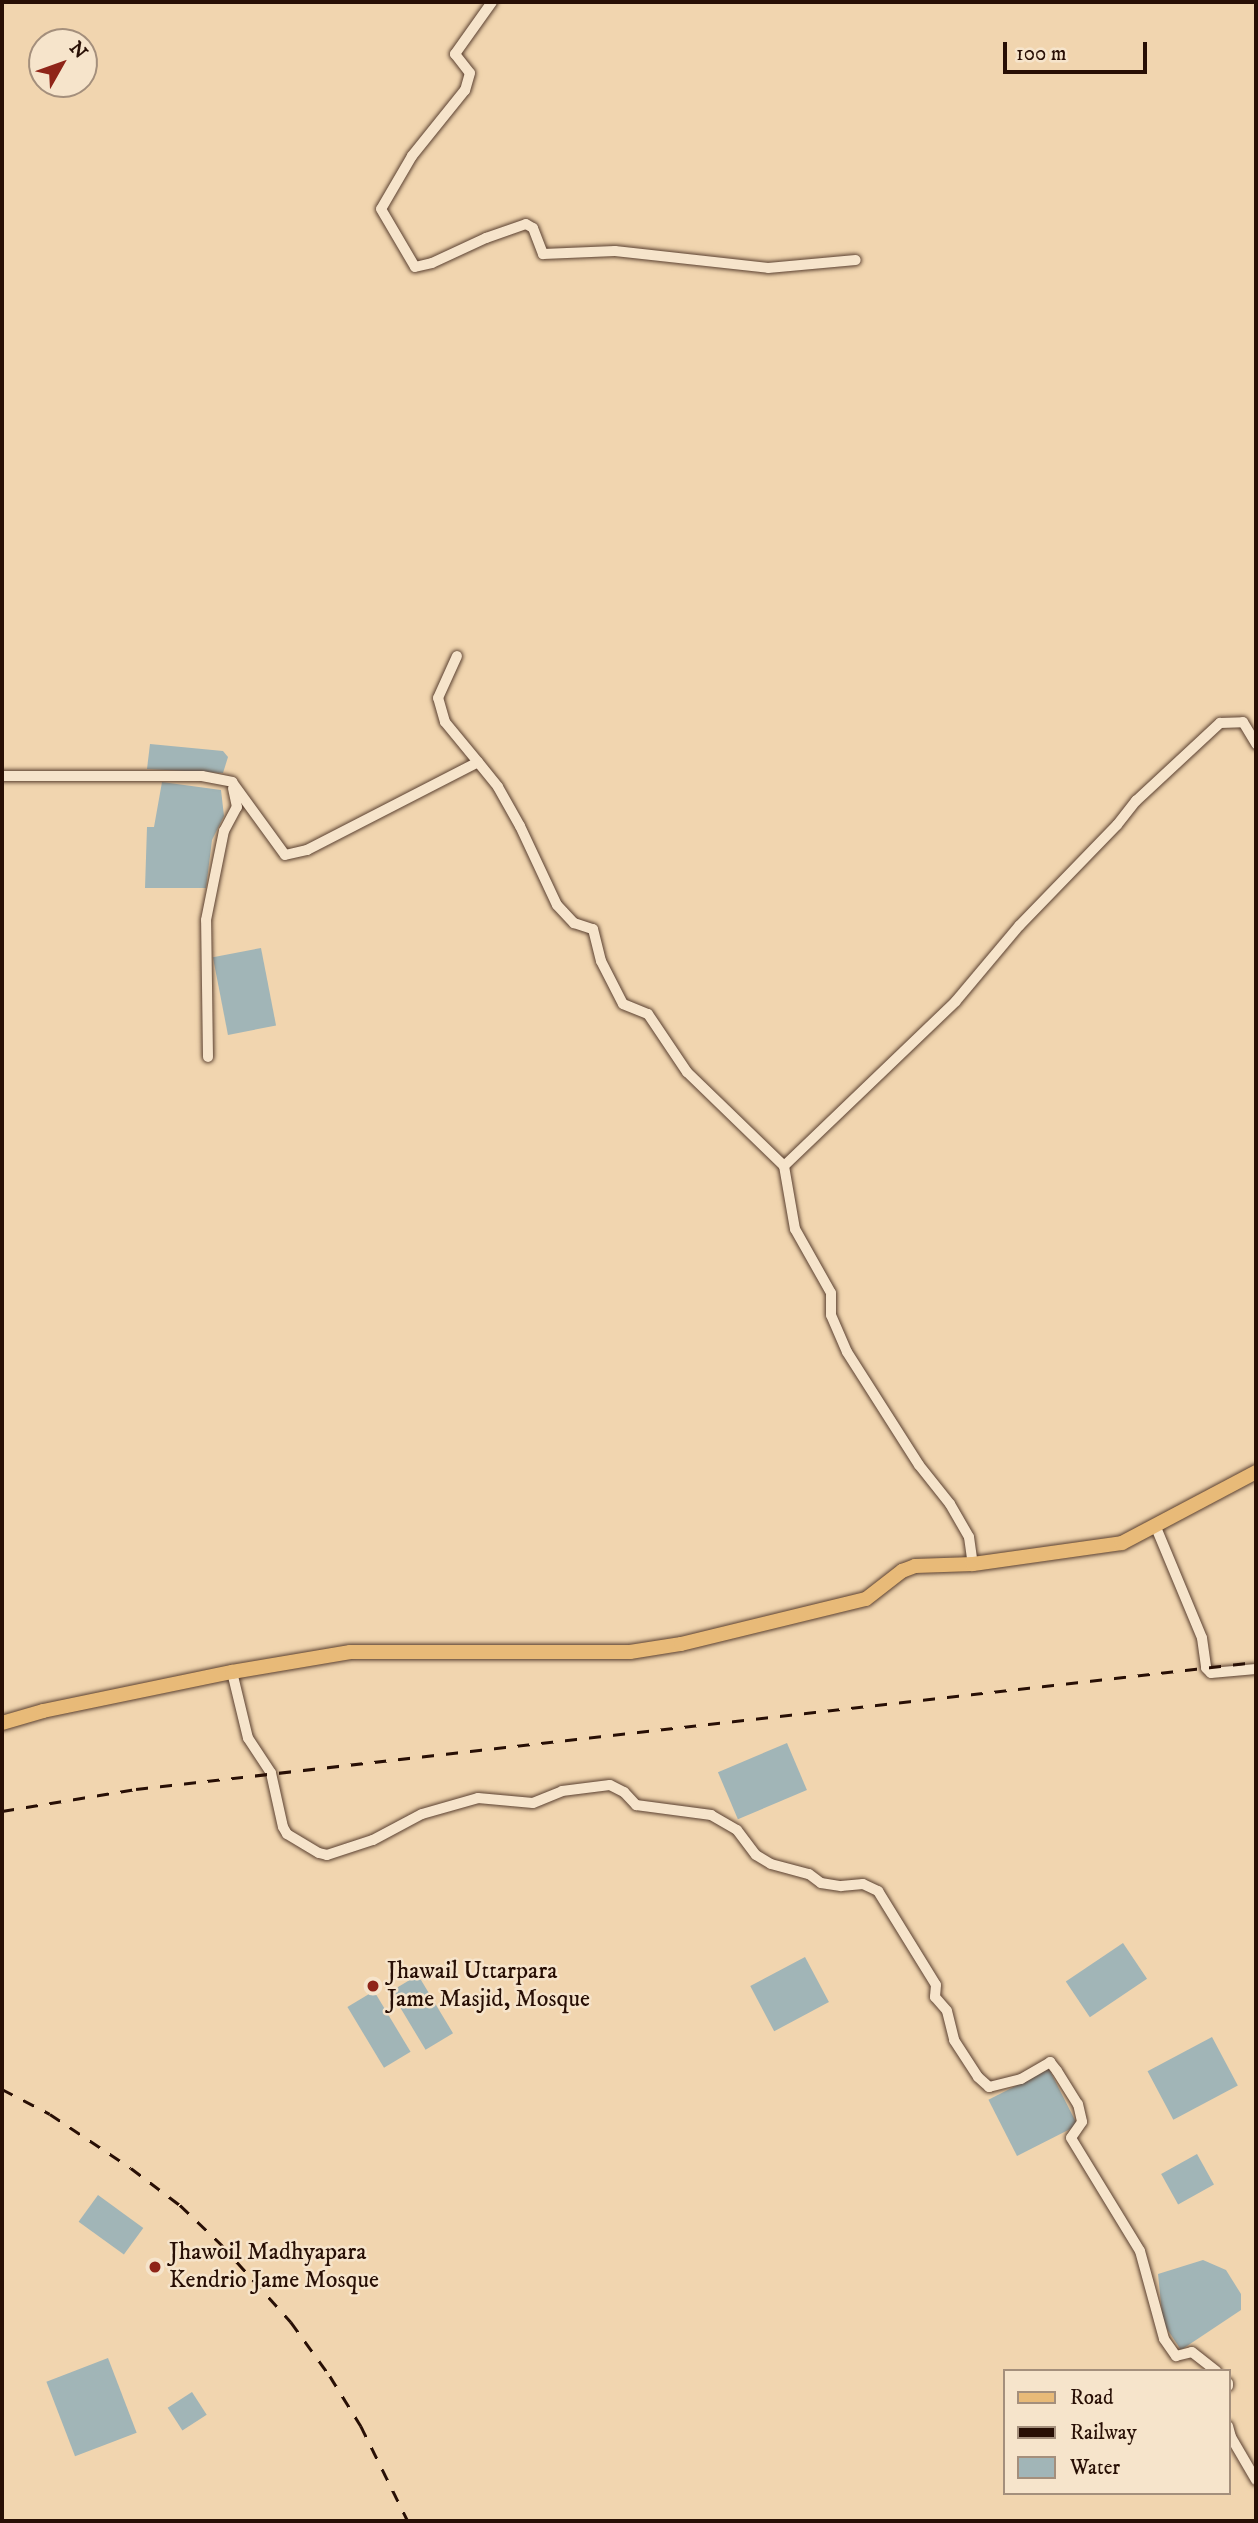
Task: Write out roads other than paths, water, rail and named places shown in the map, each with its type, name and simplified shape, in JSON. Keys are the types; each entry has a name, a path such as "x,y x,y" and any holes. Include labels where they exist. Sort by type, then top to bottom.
{"main road":[{"path":"2,1723 43,1711 232,1672 351,1653 629,1652 681,1644 866,1599 902,1571 915,1566 973,1564 1122,1543 1256,1472"}],"street":[{"path":"492,2 456,54 470,73 465,90 412,156 381,209 415,267 432,263 486,238 527,224 533,228 543,254 615,251 768,268 856,260"},
{"path":"457,656 438,698 445,722 499,787 557,905 574,923 593,929 601,961 623,1003 648,1014 687,1072 784,1166 795,1229 831,1293 831,1315 847,1352 919,1465 950,1504 969,1537 973,1564"},
{"path":"784,1166 956,1001 1019,926 1117,825 1136,801 1220,723 1243,722 1256,744"},
{"path":"2,776 202,775 232,782 285,855 307,850 478,762"},
{"path":"208,1057 206,920 224,831 237,807 232,782"},
{"path":"1155,1525 1202,1638 1206,1668 1211,1673 1256,1669"},
{"path":"232,1672 248,1738 271,1773 283,1827 287,1834 319,1853 327,1855 373,1840 422,1814 467,1801 484,1798 533,1803 562,1791 610,1785 624,1792 636,1805 711,1815 737,1830 756,1855 771,1864 809,1874 821,1883 842,1886 863,1884 878,1891 936,1985 935,1997 947,2011 954,2040 978,2077 989,2087 1021,2079 1050,2062 1058,2071 1078,2104 1082,2122 1071,2138 1140,2251 1164,2339 1175,2356 1192,2352 1213,2369"},
{"path":"1230,2433 1256,2480"}],"water":[{"path":"150,744 223,751 228,757 223,773 147,769"},
{"path":"162,782 221,790 224,816 212,840 206,888 145,888 147,827 154,827"},
{"path":"261,948 276,1026 228,1035 213,957"},
{"path":"787,1743 807,1790 738,1819 718,1772"},
{"path":"1123,1943 1147,1979 1090,2017 1066,1982"},
{"path":"805,1957 829,2002 774,2031 750,1986"},
{"path":"418,1975 453,2033 426,2050 391,1991"},
{"path":"374,1991 411,2052 384,2068 347,2007"},
{"path":"1212,2037 1238,2086 1173,2120 1148,2071"},
{"path":"1049,2069 1078,2125 1017,2156 988,2100"},
{"path":"1197,2154 1214,2185 1178,2204 1161,2174"},
{"path":"98,2195 143,2228 124,2255 79,2222"},
{"path":"1203,2260 1226,2270 1241,2294 1241,2310 1181,2350 1163,2323 1158,2274"},
{"path":"108,2358 137,2433 75,2456 46,2382"},
{"path":"192,2392 207,2415 182,2430 168,2408"}],"railway":[{"path":"2,1811 136,1789 1256,1662"},
{"path":"2,2089 50,2114 131,2168 180,2205 221,2244 291,2322 330,2376 361,2426 408,2521"}],"place":[{"name":"Jhawail Uttarpara Jame Masjid, Mosque","path":"373,1986"},
{"name":"Jhawoil Madhyapara Kendrio Jame Mosque","path":"155,2267"}]}
